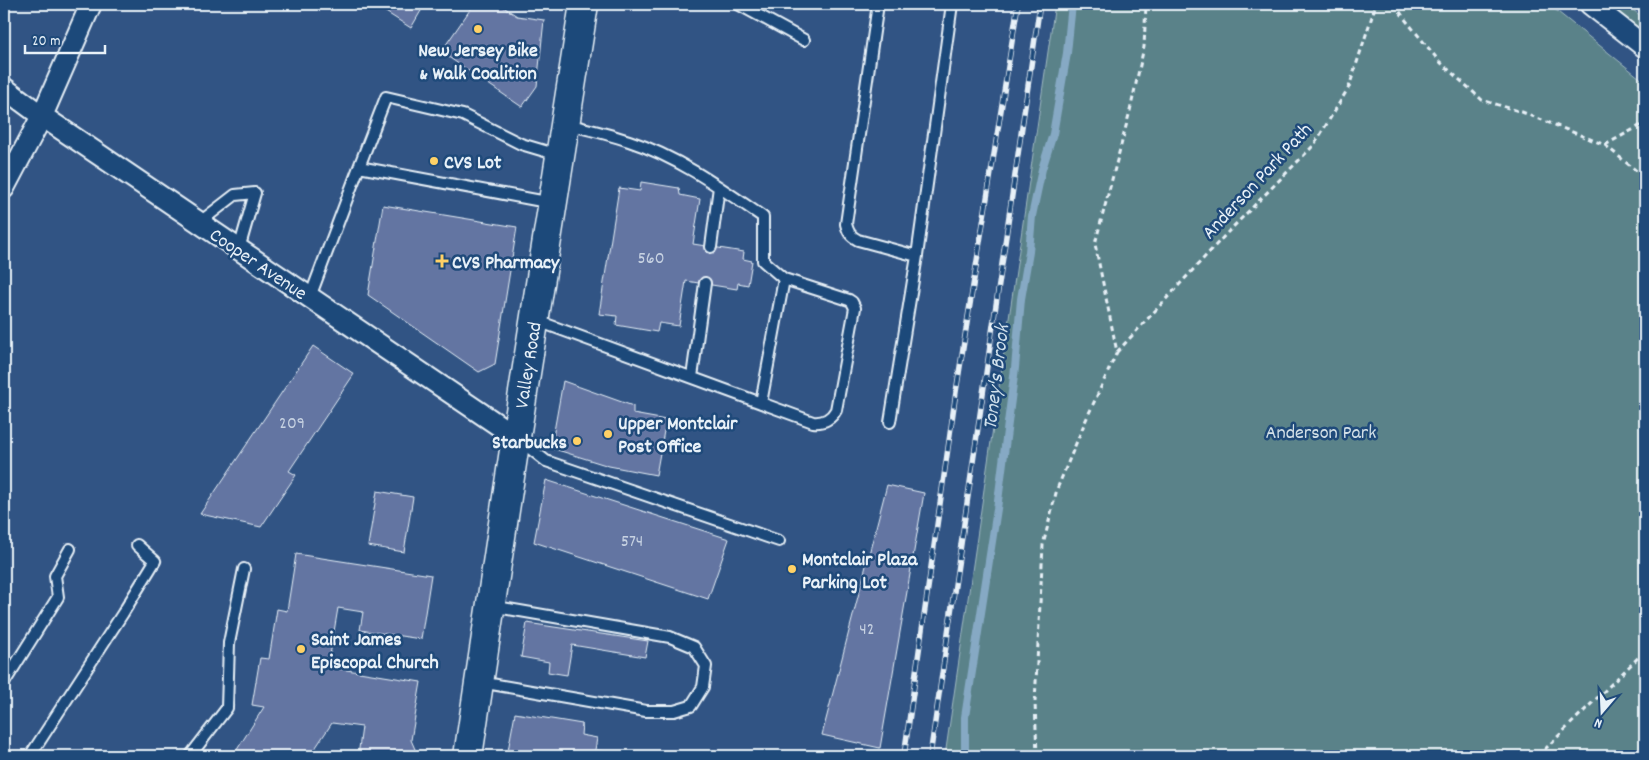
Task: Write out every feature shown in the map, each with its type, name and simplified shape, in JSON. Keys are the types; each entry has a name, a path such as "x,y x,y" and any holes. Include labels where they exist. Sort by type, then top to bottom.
{"main road":[{"name":"Valley Road","path":"468,756 534,320 566,124 581,9"}],"street":[{"path":"4,188 42,116 91,4"},
{"path":"1590,4 1645,47"},
{"name":"Cooper Avenue","path":"4,88 42,116 516,437"}],"lane":[{"path":"738,4 804,40"},
{"path":"878,4 846,224 852,237 858,240 917,256"},
{"path":"890,422 917,256 952,4"},
{"path":"310,297 386,97 463,115 521,144 561,155"},
{"path":"534,320 813,422 825,421 836,410 855,308 852,302 784,279 763,261 762,217 719,187 675,161 630,141 566,124"},
{"path":"359,167 553,203"},
{"path":"711,247 719,187"},
{"path":"200,222 235,195 255,194 238,249"},
{"path":"762,403 784,279"},
{"path":"692,378 705,283"},
{"path":"516,437 546,461 778,541"},
{"path":"30,756 155,561 137,545"},
{"path":"4,683 58,597 55,576 70,549"},
{"path":"190,756 227,708 229,643 244,569"},
{"path":"479,682 646,711 674,711 691,706 704,680 706,666 694,646 670,637 490,606"}],"path":[{"path":"1117,352 1095,244 1130,110 1144,47 1146,4"},
{"name":"Anderson Park Path","path":"1037,756 1035,702 1044,545 1057,490 1085,422 1117,352 1314,144 1349,87 1376,4"},
{"path":"1395,4 1439,61 1482,100 1522,112 1605,145 1645,178"},
{"path":"1605,145 1645,123"},
{"path":"1538,756 1645,651"}],"green space":[{"name":"Anderson Park","path":"1055,4 1548,4 1645,82 1645,756 945,756"},
{"path":"1594,4 1625,4 1645,19 1645,45"}],"building":[{"path":"373,4 414,4 422,9 411,28"},
{"path":"474,4 499,4 517,16 544,20 537,86 522,107 441,52"},
{"path":"641,182 679,188 680,195 700,199 693,244 744,252 743,259 752,261 748,285 738,283 737,289 686,281 679,326 659,323 657,332 616,325 617,316 599,314 619,188 640,191"},
{"name":"CVS Pharmacy","path":"383,205 517,227 495,364 479,372 368,295"},
{"path":"313,346 354,374 289,471 296,475 261,527 200,514"},
{"name":"Upper Montclair Post Office","path":"563,381 633,406 633,414 666,420 656,475 609,466 551,448"},
{"path":"546,480 729,539 708,599 534,542"},
{"path":"887,485 924,493 880,748 822,735"},
{"path":"377,491 413,497 404,552 368,546"},
{"name":"Saint James Episcopal Church","path":"296,554 431,575 421,639 360,630 363,612 338,608 328,667 421,682 411,740 418,756 358,756 362,727 332,723 310,756 233,756 264,707 252,705 260,658 269,659 277,609 287,611"},
{"path":"527,623 648,641 645,657 572,645 567,675 548,672 549,662 521,657"},
{"path":"515,713 582,724 581,735 597,738 595,750 633,756 507,756"}],"waterway":[{"name":"Toney's Brook","path":"965,756 965,717 997,509 1032,216 1042,169 1053,134 1067,53 1072,4"}],"railway":[{"path":"904,756 956,392 1018,4"},
{"path":"930,756 1040,4"}],"place":[{"name":"New Jersey Bike & Walk Coalition","path":"478,29"},
{"name":"CVS Lot","path":"434,161"},
{"name":"CVS Pharmacy","path":"442,261"},
{"name":"Upper Montclair Post Office","path":"608,434"},
{"name":"Starbucks","path":"577,441"},
{"name":"Montclair Plaza Parking Lot","path":"792,569"},
{"name":"Saint James Episcopal Church","path":"301,649"}]}
